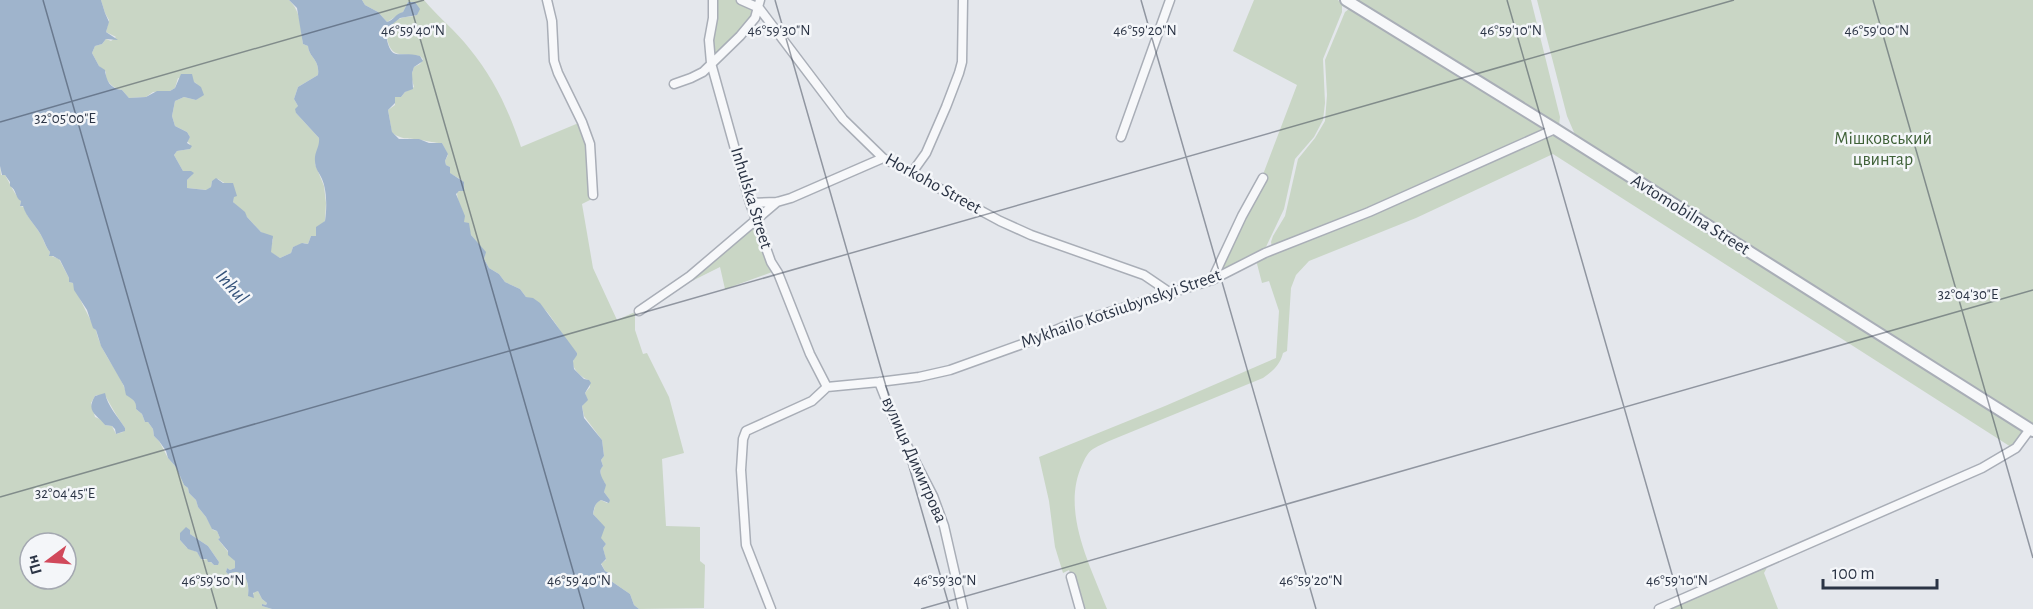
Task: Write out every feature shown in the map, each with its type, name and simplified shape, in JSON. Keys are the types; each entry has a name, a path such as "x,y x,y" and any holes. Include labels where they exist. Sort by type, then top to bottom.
{"street":[{"path":"547,0 552,21 554,61 590,144 593,195"},
{"name":"Inhulska Street","path":"713,0 711,63 750,203 771,262 778,273 810,354 827,387"},
{"name":"Horkoho Street","path":"741,0 760,4 843,119 883,158 1000,221 1031,235 1149,279 1172,294"},
{"path":"911,174 926,153 959,73 962,62 963,0"},
{"path":"1121,137 1170,0"},
{"name":"Avtomobilna Street","path":"1346,0 1556,129 1567,133 2031,430"},
{"path":"674,84 697,75 711,63 740,36 755,18 760,4"},
{"name":"Mykhailo Kotsiubynskyi Street","path":"827,387 919,377 950,370 1065,326 1212,280 1265,253 1369,212 1556,129"},
{"path":"750,203 777,202 791,198 883,158"},
{"path":"1212,280 1263,178"},
{"path":"639,311 690,276 777,202"},
{"path":"1149,279 1149,301"},
{"name":"вулиця Димитрова","path":"879,382 894,420 933,496 944,526 963,609"},
{"path":"771,609 746,545 741,462 743,439 746,431 812,401 827,387"},
{"path":"1659,609 1982,468 2016,448 2031,430"},
{"path":"1071,578 1080,609"}],"green space":[{"path":"101,0 289,0 293,4 301,26 303,44 308,46 318,70 318,75 298,87 294,99 298,106 296,113 319,138 320,143 315,164 324,186 326,203 325,221 316,230 316,237 311,236 308,244 293,247 291,253 280,258 270,252 273,239 261,232 233,202 234,189 218,179 212,181 211,187 207,190 187,188 187,180 192,175 183,171 174,155 177,151 190,149 187,141 190,137 187,132 175,126 172,116 175,101 184,97 196,100 201,96 196,83 178,78 175,88 170,91 153,92 146,97 129,98 122,90 112,86 105,78 106,72 99,66 92,53 95,46 102,44 106,39 111,41 116,37 106,32 109,20"},
{"path":"362,0 424,0 464,42 486,71 506,108 521,147 581,122 591,157 592,199 582,204 593,268 617,320 635,312 635,330 643,354 647,353 669,397 684,453 662,459 666,526 700,527 700,561 705,565 704,608 639,609 634,605 630,594 611,581 609,573 605,571 601,563 606,560 603,548 606,544 601,540 600,522 593,514 599,501 607,503 610,500 604,492 605,483 600,477 603,466 601,460 604,456 602,440 584,416 582,406 587,400 585,393 590,387 589,380 581,376 574,368 573,361 577,353 548,313 534,300 526,297 520,289 505,282 499,274 489,268 484,259 485,252 471,235 467,223 464,222 457,192 460,191 462,180 449,173 450,167 445,161 448,155 442,143 403,138 392,133 388,110 395,105 395,97 401,97 414,87 411,76 414,67 423,59 420,56 395,53 389,46 385,30 398,19 415,16 415,2 408,2 403,12 387,22"},
{"path":"715,0 736,0 754,9 753,18 713,55 712,30"},
{"path":"1254,0 1338,0 1342,4 1342,12 1323,59 1325,103 1323,120 1314,137 1295,159 1284,209 1265,249 1219,274 1222,260 1262,177 1297,85 1233,51"},
{"path":"1351,0 1531,0 1560,117 1559,125 1555,125"},
{"name":"Мішковський цвинтар","path":"1537,0 2033,0 2033,426 1576,137 1567,116"},
{"path":"1349,9 1542,126 1541,131 1368,209 1272,247 1273,236 1285,216 1298,159 1325,121 1327,95 1325,60 1345,12"},
{"path":"1551,135 1561,137 2021,427 2024,432 2011,447 1553,154 1416,218 1309,261 1296,275 1291,288 1287,351 1283,353 1278,364 1270,373 1263,378 1109,441 1091,451 1086,456 1076,483 1076,519 1086,556 1107,609 1082,609 1069,570 1063,573 1055,547 1049,501 1039,457 1276,358 1279,311 1269,281 1262,283 1256,260"},
{"path":"0,166 1,175 5,175 21,201 20,206 24,207 41,235 50,252 49,255 59,259 69,282 73,283 127,395 137,405 136,409 142,414 145,422 148,422 153,429 154,436 176,467 184,485 196,500 213,530 217,531 220,538 218,539 235,561 235,568 230,570 227,568 226,572 228,574 242,573 249,593 253,595 258,591 267,603 262,606 272,609 0,609","holes":["97,395 106,397 125,428 123,432 116,434 112,426 105,425 102,420 95,417 91,403","190,530 190,534 208,546 219,562 214,565 207,559 203,560 197,552 187,548 180,540"]},
{"path":"754,225 775,271 725,289 720,267 668,293"},
{"path":"1769,564 1764,573 1778,609 1665,609"}],"water":[{"name":"Inhul","path":"0,0 101,0 109,22 106,32 118,40 106,39 102,44 95,46 92,53 99,66 105,70 109,83 114,88 122,90 129,98 146,97 157,91 170,91 175,88 181,74 192,74 194,82 201,87 204,95 196,100 184,97 175,101 172,116 175,126 187,132 190,137 187,143 192,146 190,149 177,151 174,155 183,171 194,173 187,180 187,188 206,190 211,187 212,181 216,178 223,183 233,183 237,196 234,197 233,202 245,212 261,232 273,236 271,252 280,258 291,253 293,247 302,243 308,244 311,236 316,236 316,227 325,221 326,211 325,189 315,164 319,138 296,113 295,109 298,106 294,99 298,87 318,75 318,70 308,46 303,44 297,8 289,0 362,0 387,22 403,12 408,2 415,2 420,9 417,15 400,18 385,30 392,52 420,56 423,61 414,67 413,89 405,92 401,97 395,97 395,103 388,110 392,132 399,139 419,139 429,143 442,143 448,154 445,161 450,167 450,173 464,182 464,191 456,194 465,216 464,222 469,223 471,235 486,252 484,259 489,268 499,274 505,282 520,289 526,297 533,298 540,303 577,353 573,361 574,369 591,383 585,393 588,400 582,406 584,418 602,440 604,456 601,460 603,466 601,473 606,485 604,492 610,500 609,503 599,501 593,514 605,527 601,538 606,544 603,548 606,559 601,564 609,573 611,581 630,594 634,605 639,609 272,609 262,606 267,603 258,591 253,593 254,598 248,596 245,577 239,572 228,574 226,572 227,568 230,570 235,568 235,561 228,555 228,551 218,539 220,538 217,531 212,529 196,500 184,485 176,467 154,436 153,429 136,409 134,400 126,395 124,386 101,346 87,310 74,290 73,283 69,282 60,260 49,256 50,252 41,235 23,206 20,206 21,201 10,186 10,182 5,175 2,175 0,166"},
{"path":"105,393 125,431 116,434 112,426 105,425 92,410 92,401 95,396"},
{"path":"186,527 190,530 190,534 208,546 219,562 218,565 208,562 207,559 201,559 197,552 188,549 180,540 180,533"}]}
